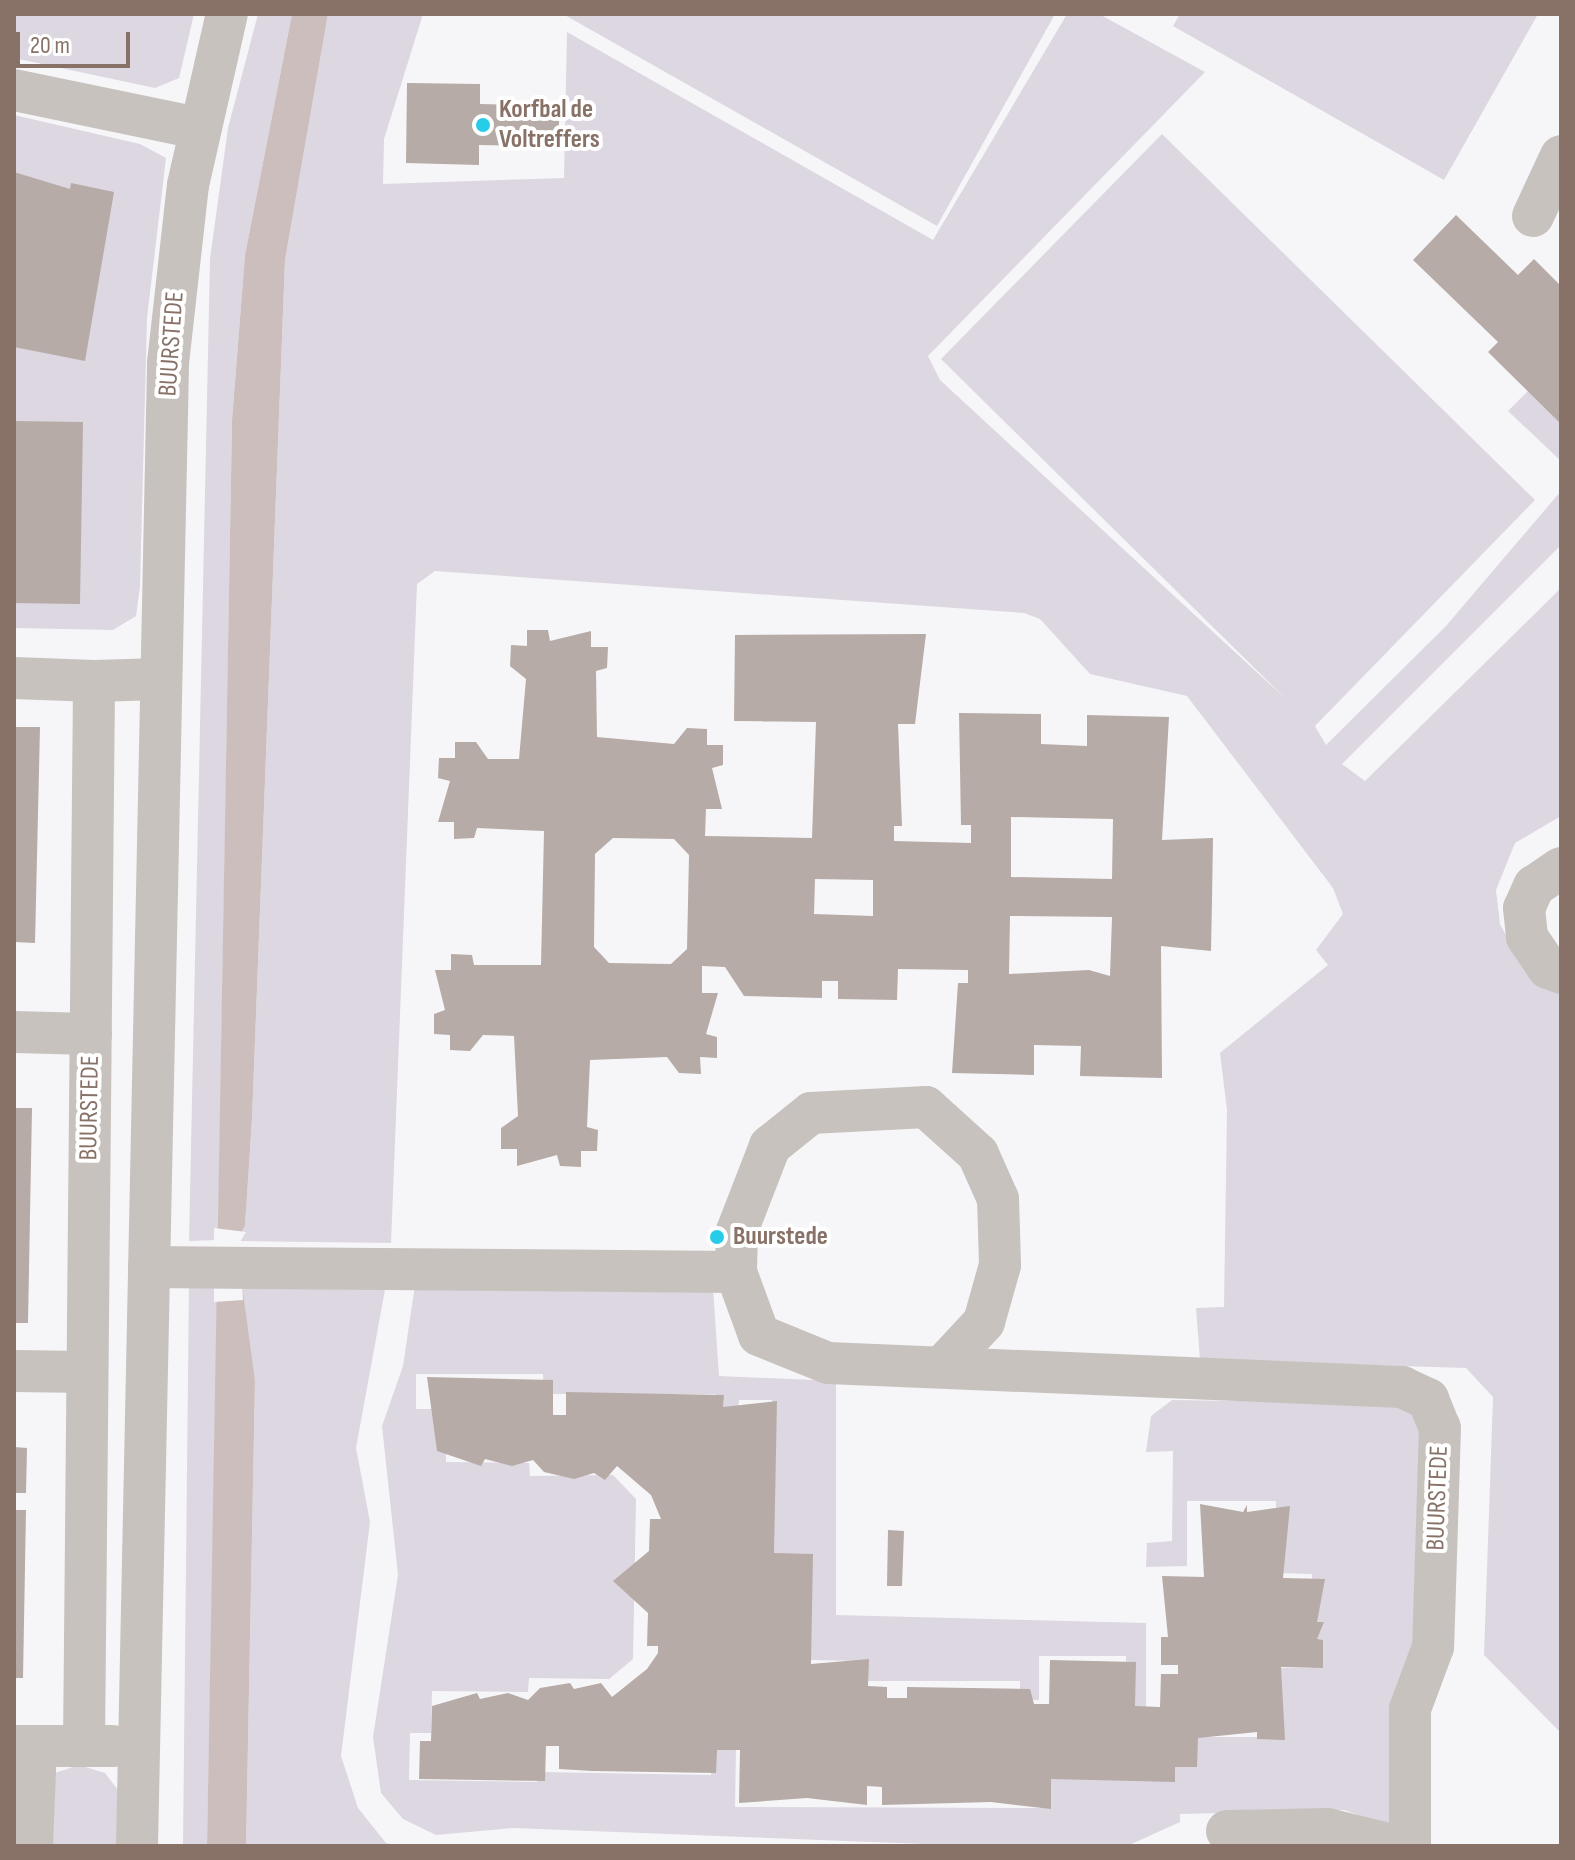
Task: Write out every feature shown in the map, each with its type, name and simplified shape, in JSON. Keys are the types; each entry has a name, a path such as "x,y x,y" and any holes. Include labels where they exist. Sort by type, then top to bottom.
{"street":[{"name":"BUURSTEDE","path":"137,1846 168,363 198,128 227,14"},
{"path":"14,90 198,128"},
{"path":"1533,216 1561,156"},
{"path":"14,678 94,681 161,679"},
{"name":"BUURSTEDE","path":"84,1746 94,681"},
{"path":"1561,868 1534,886 1524,908 1527,937 1548,968 1561,973"},
{"path":"14,1032 91,1034"},
{"path":"926,1107 978,1154 998,1199 1000,1265 984,1322 943,1366 828,1363 759,1335 736,1272 737,1231 770,1146 811,1113 926,1107"},
{"path":"149,1267 736,1272"},
{"name":"BUURSTEDE","path":"943,1366 1084,1370 1402,1387 1428,1399 1440,1428 1433,1647 1410,1709 1410,1846"},
{"path":"14,1371 87,1372"},
{"path":"32,1846 25,1746 139,1745"},
{"path":"1227,1831 1327,1829 1397,1846"}],"shaded area":[{"path":"14,14 194,14 179,78 155,88 14,58"},
{"path":"258,14 292,14 245,255 232,420 218,1240 189,1241 210,259 228,128"},
{"path":"292,14 328,14 285,260 252,1119 245,1226 236,1241 255,1381 246,1846 207,1846 232,420 245,255"},
{"path":"328,14 423,14 384,139 383,184 564,178 567,32 933,240 1067,14 1099,14 1205,72 928,356 940,380 1287,700 941,359 1162,134 1535,500 1315,726 1326,745 1446,626 1561,491 1561,545 1342,764 1365,781 1561,588 1561,816 1515,843 1496,890 1500,924 1514,950 1561,982 1561,1733 1484,1655 1493,1397 1466,1368 1200,1360 1196,1308 1224,1307 1227,1110 1220,1053 1328,965 1316,950 1343,914 1333,888 1187,696 1090,674 1040,619 1024,613 435,571 417,584 391,1243 236,1241 245,1226 252,1119 285,260"},
{"path":"563,14 1055,14 937,226"},
{"path":"1180,14 1538,14 1444,180 1173,26"},
{"path":"14,115 140,144 166,158 147,318 140,587 136,616 113,630 14,628"},
{"path":"1544,375 1561,395 1561,461 1508,411"},
{"path":"218,1281 207,1846 183,1846 189,1283"},
{"path":"236,1283 386,1284 356,1448 370,1522 341,1756 358,1808 386,1843 399,1846 246,1846 255,1381"},
{"path":"415,1285 713,1288 719,1376 836,1381 836,1615 1146,1623 1146,1713 1127,1713 1126,1656 1039,1656 1039,1700 1020,1700 1020,1681 865,1681 865,1661 811,1660 773,1555 772,1400 739,1400 738,1411 717,1411 716,1394 544,1394 543,1374 416,1374 416,1409 446,1409 446,1462 529,1463 530,1476 613,1475 636,1499 633,1659 609,1679 529,1678 528,1692 432,1691 431,1733 410,1733 409,1780 537,1782 538,1772 711,1775 712,1747 736,1747 735,1807 1041,1808 1041,1777 1185,1737 1270,1737 1271,1668 1312,1668 1312,1574 1277,1573 1276,1501 1187,1501 1187,1566 1146,1567 1147,1543 1172,1541 1173,1451 1146,1452 1151,1416 1172,1400 1424,1404 1418,1644 1401,1830 1344,1810 1180,1814 1180,1822 1127,1846 976,1846 513,1828 436,1835 403,1819 381,1793 373,1737 398,1575 382,1426 403,1366"},
{"path":"79,1765 105,1773 121,1794 127,1846 49,1846 52,1774"}],"pier":[{"path":"214,1228 246,1232 240,1242 243,1300 214,1302"}],"building":[{"name":"Korfbal de Voltreffers","path":"407,83 480,84 480,104 559,106 559,146 479,145 479,165 406,163"},
{"path":"14,172 70,189 71,183 114,192 85,361 14,347"},
{"path":"1456,215 1518,275 1534,259 1561,286 1561,424 1488,352 1498,342 1413,260"},
{"path":"14,421 83,422 80,604 14,603"},
{"path":"527,630 548,630 550,641 591,631 591,647 608,647 607,668 596,671 597,737 674,744 687,728 707,729 707,745 723,745 723,765 712,768 722,809 706,809 705,836 812,838 816,722 734,721 735,635 926,634 915,724 898,724 902,826 894,826 894,841 971,843 971,825 961,825 959,713 1041,714 1041,744 1087,746 1087,715 1169,717 1162,840 1213,838 1212,901 1211,951 1161,946 1162,1078 1080,1076 1081,1046 1034,1045 1034,1075 952,1073 958,983 968,983 968,970 898,969 897,1000 838,999 838,981 822,981 822,998 744,996 725,967 702,966 702,993 718,993 706,1034 717,1037 717,1058 700,1057 701,1074 679,1073 667,1057 590,1060 587,1127 598,1130 597,1151 581,1151 581,1167 560,1166 557,1155 517,1166 517,1149 501,1149 501,1128 518,1116 514,1036 483,1035 470,1051 450,1050 450,1035 434,1034 434,1014 445,1010 435,970 451,970 451,954 472,955 474,965 541,965 544,831 477,828 474,838 454,839 454,822 438,822 450,781 438,778 439,758 455,758 455,742 476,742 488,759 519,759 526,679 510,666 511,645 527,646","holes":["1011,817 1113,819 1112,879 1011,877","613,838 674,839 689,855 687,949 671,964 609,963 594,947 595,854","815,879 873,880 873,916 814,914","1010,916 1112,917 1110,976 1089,970 1009,974"]},
{"path":"14,727 40,727 35,943 14,942"},
{"path":"14,1108 32,1108 28,1323 14,1323"},
{"path":"427,1377 553,1380 553,1415 566,1415 566,1392 724,1395 723,1407 777,1401 774,1553 813,1554 811,1664 869,1659 868,1686 887,1687 887,1698 907,1698 907,1687 1030,1689 1034,1704 1049,1704 1050,1660 1136,1662 1135,1706 1160,1707 1161,1674 1178,1674 1178,1665 1161,1665 1161,1637 1168,1637 1162,1576 1204,1577 1200,1504 1243,1512 1247,1505 1247,1512 1290,1506 1283,1578 1325,1579 1317,1622 1324,1622 1317,1639 1323,1640 1323,1668 1281,1667 1285,1740 1257,1739 1257,1732 1198,1738 1197,1767 1175,1767 1175,1782 1051,1779 1051,1809 991,1802 882,1805 882,1787 867,1786 867,1805 807,1798 739,1803 740,1750 717,1750 716,1773 592,1771 559,1769 559,1746 546,1746 545,1781 419,1779 420,1741 431,1741 432,1706 477,1693 480,1699 508,1693 528,1700 540,1688 570,1683 574,1689 601,1683 612,1697 647,1669 658,1653 658,1646 647,1646 648,1613 613,1581 649,1551 650,1519 661,1519 651,1495 617,1466 605,1480 594,1473 574,1479 544,1472 533,1460 512,1466 485,1459 481,1466 437,1451"},
{"path":"14,1447 27,1448 26,1493 14,1493"},
{"path":"14,1510 26,1510 23,1678 14,1678"},
{"path":"888,1530 904,1531 902,1586 887,1586"}],"place":[{"name":"Korfbal de Voltreffers","path":"483,125"},
{"name":"Buurstede","path":"717,1237"}]}
